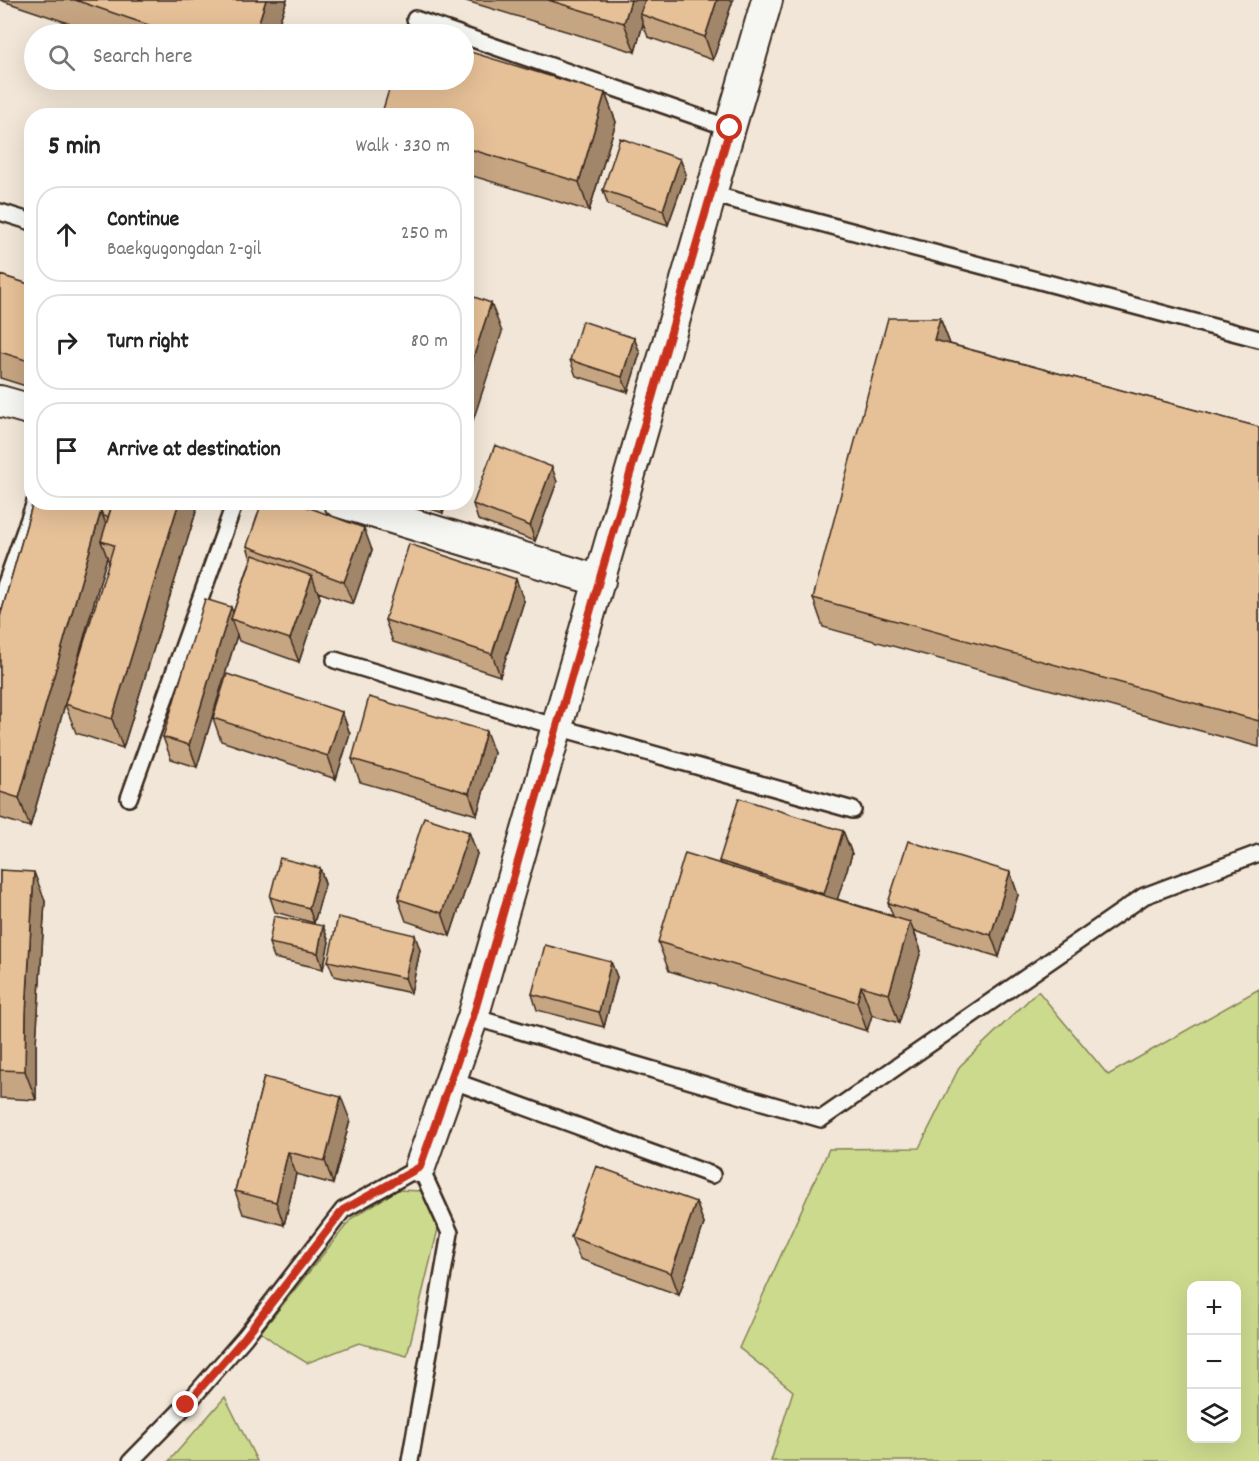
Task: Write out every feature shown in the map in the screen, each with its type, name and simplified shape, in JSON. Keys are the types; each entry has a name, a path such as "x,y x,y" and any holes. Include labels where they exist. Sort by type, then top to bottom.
{"street":[{"path":"420,1167 473,1017 767,0"},
{"path":"0,401 24,408"},
{"path":"365,510 600,581"}],"lane":[{"path":"415,19 430,24"},
{"path":"474,39 730,128"},
{"path":"711,194 1259,339"},
{"path":"0,212 24,220"},
{"path":"0,600 32,510"},
{"path":"129,798 232,510"},
{"path":"335,660 557,727 853,810"},
{"path":"473,1017 821,1119 1144,896 1259,854"},
{"path":"451,1080 712,1174"},
{"path":"131,1461 186,1405 245,1337 343,1210 420,1167 450,1233 410,1461"}],"green space":[{"path":"1259,989 1259,1461 771,1461 793,1391 739,1348 829,1149 919,1148 960,1066 1038,991 1108,1075"},
{"path":"397,1190 422,1191 438,1229 407,1356 359,1343 307,1363 261,1332 352,1218"},
{"path":"225,1397 257,1461 169,1461"}],"building":[{"path":"75,0 266,0 258,24 146,24"},
{"path":"548,0 631,0 624,23"},
{"path":"645,0 717,0 705,37 640,14"},
{"path":"474,53 605,93 579,182 474,150 474,108 383,108 389,90 474,90"},
{"path":"620,138 680,159 663,210 603,190"},
{"path":"0,275 24,282 24,360 0,352"},
{"path":"474,297 491,303 474,355"},
{"path":"888,318 940,318 934,340 1259,427 1259,721 813,598"},
{"path":"582,321 634,338 622,377 570,360"},
{"path":"495,445 552,467 530,526 474,504"},
{"path":"31,510 101,511 19,798 0,792 0,617"},
{"path":"98,510 110,510 108,517 103,516"},
{"path":"111,510 177,510 112,719 65,704 114,545 101,541"},
{"path":"259,510 316,510 364,528 344,582 247,546"},
{"path":"409,544 516,579 492,654 385,620"},
{"path":"253,555 312,576 290,639 231,619"},
{"path":"205,599 231,607 189,745 163,737"},
{"path":"227,674 342,712 328,756 213,718"},
{"path":"369,697 486,731 469,793 352,759"},
{"path":"739,798 843,831 824,894 719,861"},
{"path":"424,817 469,832 442,913 398,899"},
{"path":"908,841 1010,872 991,935 888,903"},
{"path":"685,853 910,922 889,994 861,986 857,1002 658,942"},
{"path":"280,858 320,868 309,908 270,897"},
{"path":"0,870 34,872 25,1071 0,1070"},
{"path":"274,916 323,926 318,953 269,943"},
{"path":"338,917 415,935 405,978 328,961"},
{"path":"545,945 611,962 599,1012 532,994"},
{"path":"264,1077 341,1097 325,1161 288,1152 276,1202 235,1191"},
{"path":"596,1166 696,1202 671,1273 571,1237"}],"route":[{"path":"186,1405 245,1337 343,1210 420,1167 473,1017 730,128"}]}
